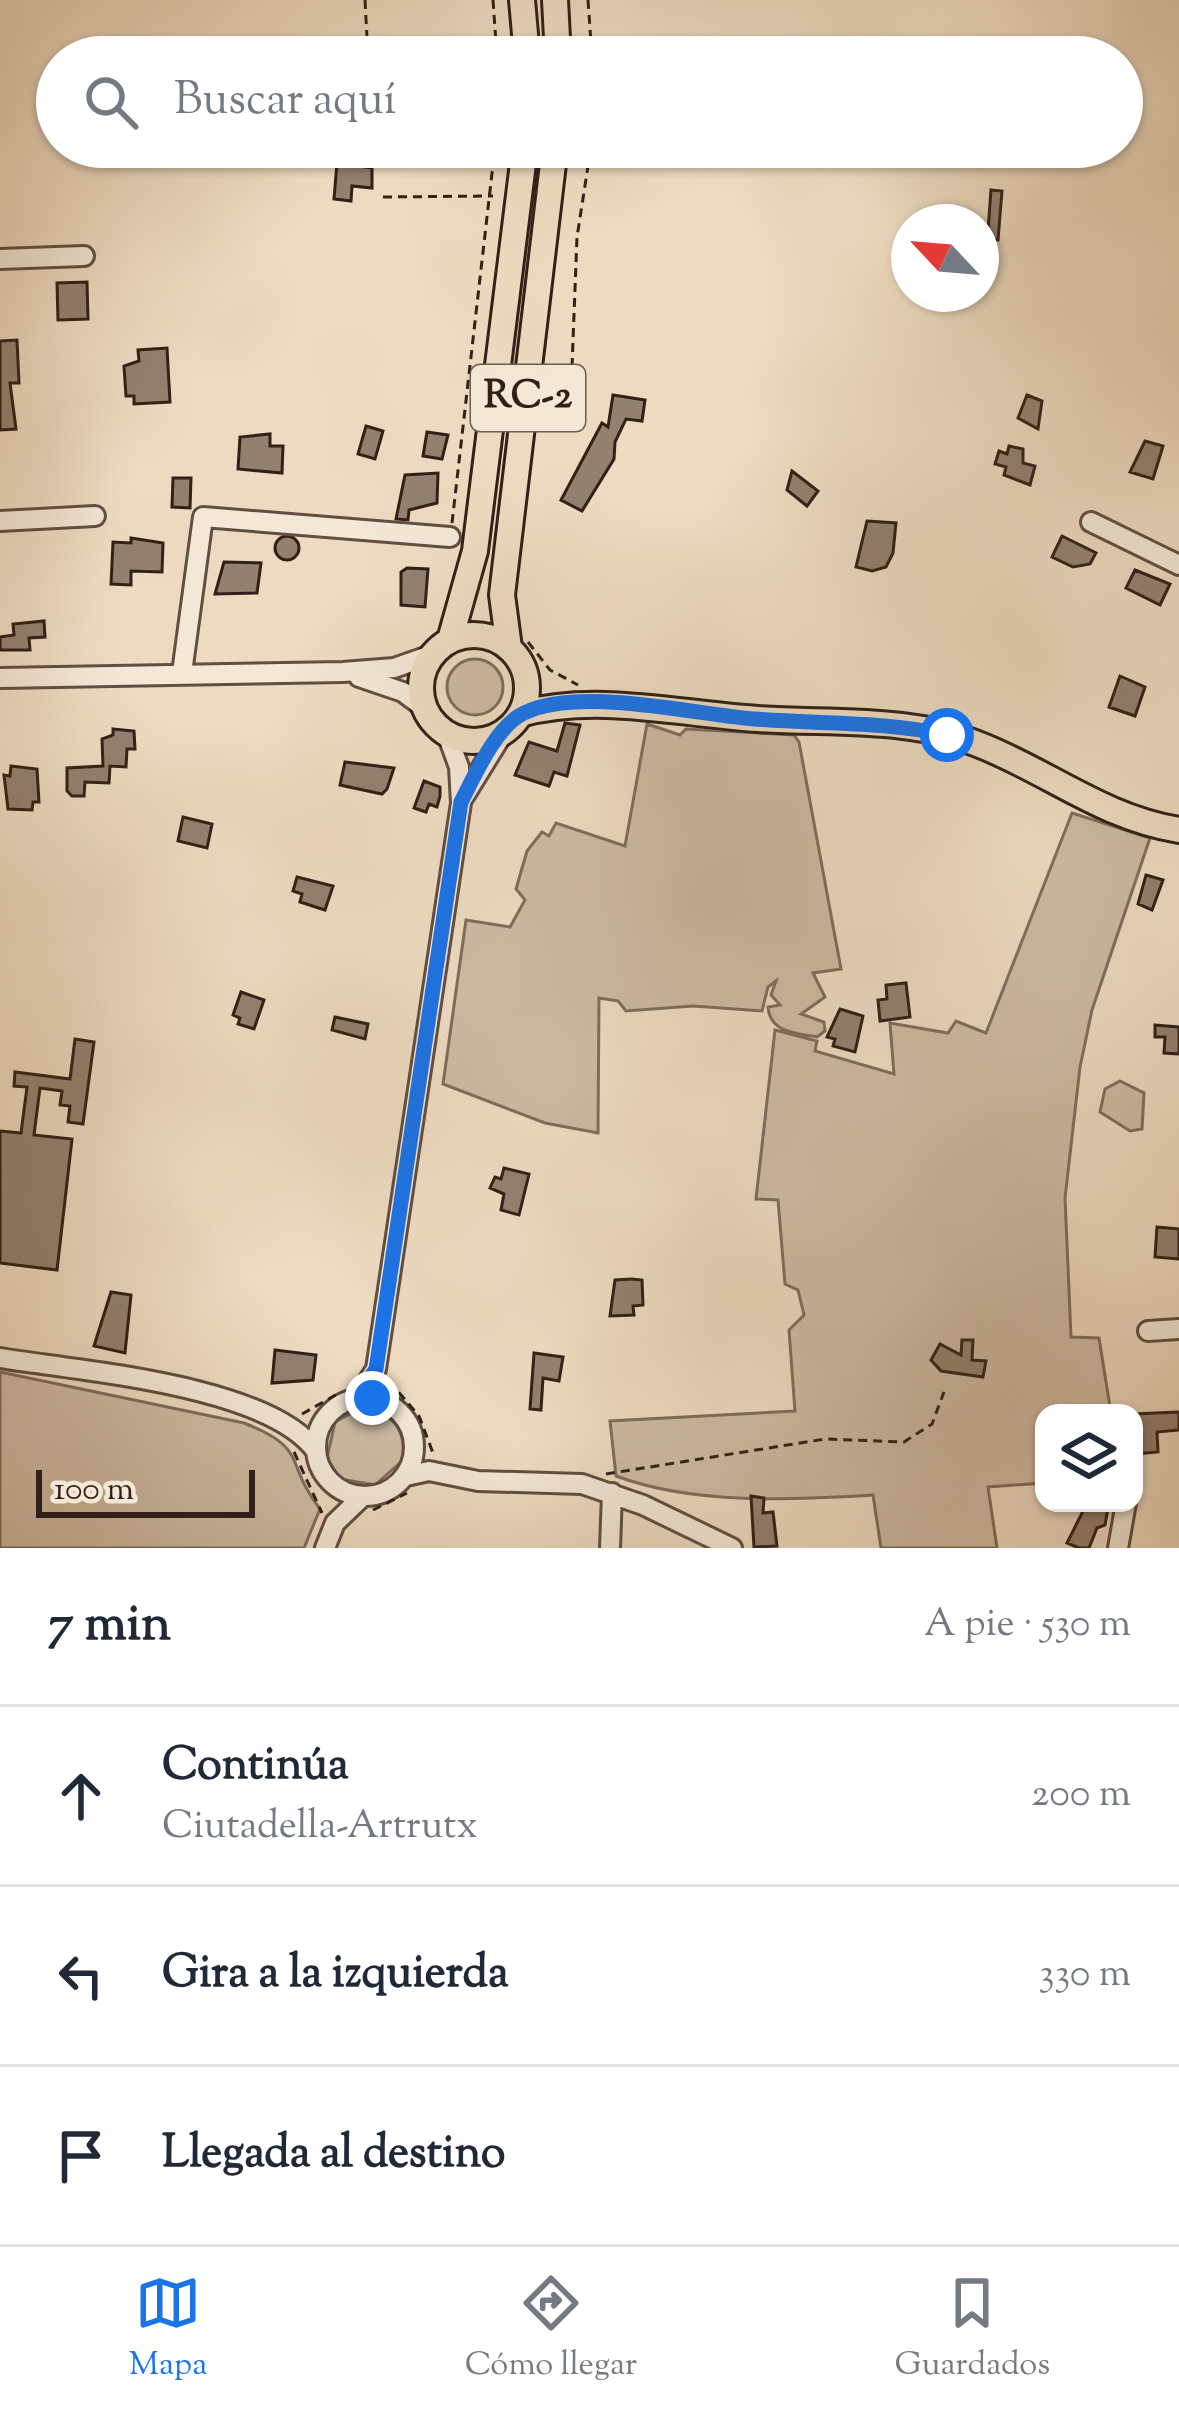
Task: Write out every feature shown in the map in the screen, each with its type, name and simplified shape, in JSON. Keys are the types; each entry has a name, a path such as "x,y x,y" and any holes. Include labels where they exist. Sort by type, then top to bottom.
{"main road":[{"path":"522,0 525,36"},
{"path":"555,0 557,36"},
{"name":"RC-2","path":"426,709 422,676 442,647 475,551 522,168"},
{"name":"RC-2","path":"512,722 526,686 502,595 553,168"},
{"path":"442,647 481,635 517,648 558,688 599,697 910,727 984,746 1090,804 1179,830"},
{"path":"426,709 448,734 477,740 556,704 599,697"}],"street":[{"path":"0,259 84,256"},
{"path":"0,521 95,516"},
{"path":"182,673 203,517 449,537"},
{"path":"1091,522 1179,566"},
{"path":"0,678 343,672 394,668 442,647"},
{"path":"343,672 390,686 426,709"},
{"path":"461,802 512,722"},
{"path":"388,1403 382,1371 461,802 460,767 448,734"},
{"path":"1148,1331 1179,1329"},
{"path":"0,1358 184,1388 288,1416 331,1412"},
{"path":"316,1451 318,1431 331,1412 382,1371"},
{"path":"353,1393 388,1403 411,1428 415,1444 406,1476"},
{"path":"288,1416 316,1451 329,1482 325,1548"},
{"path":"415,1444 447,1467 478,1481 608,1484 732,1548"},
{"path":"328,1520 362,1497 382,1494 406,1476 447,1467"},
{"path":"329,1482 362,1497"},
{"path":"608,1484 610,1548"},
{"path":"1118,1548 1124,1512"}],"path":[{"path":"365,0 367,36"},
{"path":"493,0 496,36"},
{"path":"588,0 591,36"},
{"path":"449,537 494,168"},
{"path":"572,368 577,237 588,168"},
{"path":"382,197 493,196"},
{"path":"517,648 599,697"},
{"path":"382,1371 418,1416 428,1444 447,1467"},
{"path":"608,1484 825,1439 904,1442 932,1424 944,1392"},
{"path":"288,1416 353,1393"},
{"path":"290,1442 328,1520"}],"shaded area":[{"path":"475,659 495,667 503,687 495,707 475,715 455,707 447,687 455,667"},
{"path":"647,724 680,735 686,729 794,735 799,742 841,969 813,973 825,997 801,1014 824,1022 825,1031 817,1037 785,1030 774,1022 768,1007 780,1005 771,995 776,981 768,987 762,1011 693,1006 626,1011 618,1001 599,998 598,1133 545,1123 443,1084 466,920 510,927 525,900 516,889 527,851 542,832 549,836 556,823 625,846"},
{"path":"1072,813 1150,838 1092,1010 1080,1067 1065,1198 1071,1337 1099,1338 1110,1404 1035,1404 1035,1484 988,1487 997,1548 881,1548 873,1495 710,1496 616,1476 610,1421 795,1411 789,1330 804,1315 798,1290 785,1284 778,1200 756,1199 775,1030 817,1041 815,1051 894,1074 890,1023 948,1033 956,1021 986,1033"},
{"path":"1120,1081 1144,1093 1142,1129 1130,1131 1100,1112 1105,1089"},
{"path":"0,1372 244,1423 265,1432 287,1449 320,1509 304,1548 0,1548"},
{"path":"359,1409 388,1417 402,1440 402,1461 375,1485 340,1479 327,1458 335,1422"}],"building":[{"path":"337,168 372,168 372,188 352,186 351,201 334,199"},
{"path":"991,190 1002,191 999,228 999,204 990,204"},
{"path":"87,282 88,319 58,320 57,283"},
{"path":"17,340 19,383 10,383 16,429 0,430 0,341"},
{"path":"167,348 170,402 134,404 134,396 126,396 124,366 139,361 138,350"},
{"path":"613,395 645,400 642,421 626,419 615,442 614,459 582,511 561,500 602,423 608,427"},
{"path":"1027,395 1042,401 1038,429 1018,418"},
{"path":"366,426 383,431 375,459 358,454"},
{"path":"427,432 448,435 442,459 423,456"},
{"path":"270,434 270,446 283,446 282,473 238,469 240,437"},
{"path":"1145,441 1163,446 1153,479 1130,472"},
{"path":"1009,446 1023,449 1023,463 1035,466 1030,485 1004,475 1006,467 995,464 999,451 1007,454"},
{"path":"792,471 818,491 807,506 787,490"},
{"path":"438,473 437,503 409,510 408,520 396,519 405,475"},
{"path":"173,478 191,478 190,508 172,507"},
{"path":"867,521 896,523 893,553 886,567 872,571 856,567"},
{"path":"287,536 299,548 287,560 275,548"},
{"path":"1062,536 1096,553 1090,564 1073,567 1052,557"},
{"path":"131,538 163,543 162,572 131,571 131,585 111,584 113,542 131,543"},
{"path":"224,562 261,563 257,593 215,594"},
{"path":"428,569 425,607 401,605 401,572"},
{"path":"1135,570 1170,584 1160,605 1126,588"},
{"path":"44,621 45,637 29,638 30,650 0,650 0,637 14,635 13,624"},
{"path":"1120,676 1145,687 1135,716 1109,707"},
{"path":"565,723 580,725 567,776 554,772 549,786 515,775 529,742 557,751"},
{"path":"113,729 134,731 135,749 127,749 126,767 110,766 109,783 85,782 84,796 72,796 67,791 67,768 103,766 102,739 113,735"},
{"path":"345,762 394,768 387,789 382,794 340,785"},
{"path":"11,766 37,769 39,802 33,802 32,810 8,809 4,775 10,776"},
{"path":"424,781 440,787 437,807 429,804 426,812 414,808"},
{"path":"183,817 212,824 207,848 178,841"},
{"path":"1146,875 1163,880 1152,910 1138,904"},
{"path":"297,877 333,886 325,910 300,902 302,894 293,891"},
{"path":"906,983 910,1017 880,1021 878,1000 887,999 886,985"},
{"path":"241,992 264,1000 254,1029 238,1024 240,1018 233,1015"},
{"path":"840,1009 863,1016 855,1052 833,1046 835,1039 827,1037"},
{"path":"335,1017 368,1024 365,1039 332,1030"},
{"path":"1155,1025 1179,1027 1179,1054 1164,1053 1165,1037 1155,1037"},
{"path":"75,1039 94,1042 83,1124 68,1122 70,1106 60,1105 62,1091 40,1088 34,1135 72,1139 57,1270 0,1263 0,1131 21,1133 27,1087 14,1086 15,1072 70,1079"},
{"path":"504,1168 529,1174 519,1215 501,1210 504,1194 490,1188 495,1177 501,1179"},
{"path":"1157,1227 1179,1229 1179,1259 1155,1257"},
{"path":"615,1280 642,1280 643,1305 633,1306 634,1315 610,1316"},
{"path":"111,1292 131,1295 125,1353 94,1346"},
{"path":"962,1340 973,1340 972,1360 986,1361 983,1377 941,1371 931,1360 940,1344 961,1355"},
{"path":"275,1350 316,1355 313,1380 272,1383"},
{"path":"534,1353 563,1357 559,1381 543,1378 541,1410 530,1409"},
{"path":"1179,1412 1179,1430 1157,1432 1158,1452 1143,1453 1143,1414"},
{"path":"751,1496 764,1498 763,1513 773,1512 777,1546 754,1547"},
{"path":"1082,1512 1107,1512 1105,1525 1097,1528 1089,1548 1067,1543"}],"route":[{"path":"372,1398 357,1398 376,1369 429,990 461,802 505,730 520,714 556,704 608,704 755,719 873,722 947,735"}]}
